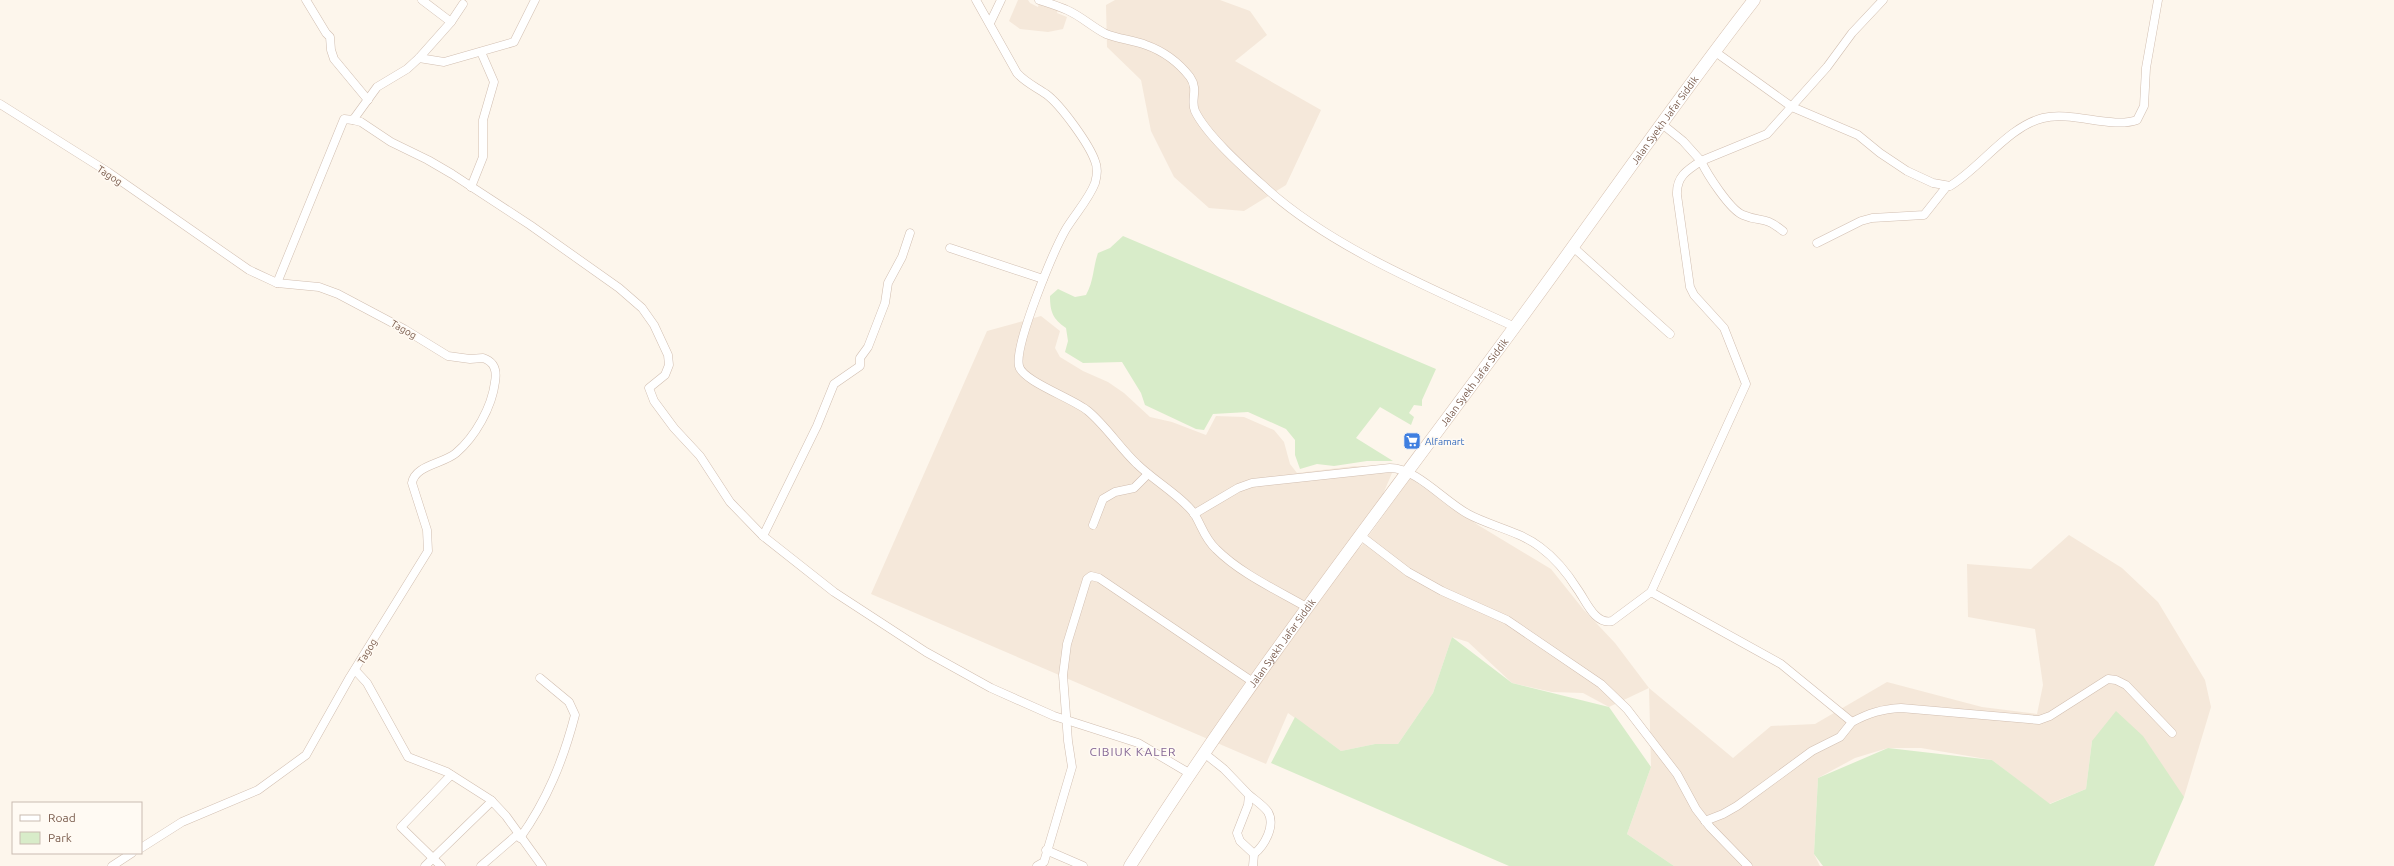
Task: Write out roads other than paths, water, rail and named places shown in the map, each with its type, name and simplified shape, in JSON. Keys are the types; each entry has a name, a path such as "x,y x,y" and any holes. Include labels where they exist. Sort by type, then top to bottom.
{"main road":[{"name":"Jalan Syekh Jafar Siddik","path":"1130,866 1189,773 1253,682 1515,327 1714,51 1754,0"}],"street":[{"path":"306,0 330,37 330,50 334,59 366,95 368,100"},
{"path":"422,0 451,22"},
{"path":"419,58 444,62 514,42 535,0"},
{"path":"976,0 1017,73 1024,81 1047,95 1058,104 1096,163 1097,171 1094,184 1058,244 1043,279 1019,357 1019,366 1022,372 1034,382 1068,398 1089,412 1148,474 1194,514 1208,540 1228,560 1308,608"},
{"path":"990,23 1001,0"},
{"path":"1039,0 1067,10 1108,35 1146,45 1176,62 1190,78 1196,91 1195,110 1202,122 1222,146 1267,189 1306,218 1354,248 1410,278 1515,327"},
{"path":"1194,514 1238,488 1252,483 1390,468 1408,472 1468,514 1533,542 1543,549 1564,571 1593,614 1601,620 1612,621 1651,592 1746,384 1724,328 1694,295 1689,282 1677,188 1681,176 1701,161 1766,134 1827,68 1852,34 1883,0"},
{"path":"1817,243 1866,219 1886,216 1924,215 1947,186 1955,183 2020,129 2034,121 2056,116 2120,122 2137,120 2144,106 2146,68 2158,0"},
{"path":"352,120 376,87 407,69 419,58 451,22 463,4"},
{"path":"1714,51 1792,107 1858,135 1880,154 1906,171 1933,183 1947,186"},
{"path":"471,187 484,157 483,120 494,82 481,52"},
{"name":"Tagog","path":"0,104 108,172 234,261 277,283 311,286 328,290 404,329 442,353 454,357 483,358 488,360 495,368 496,376 493,397 470,437 455,454 419,471 413,478 412,483 429,538 428,551 355,670"},
{"path":"277,283 344,119 361,122 390,142 437,164 530,225 619,288 642,308 654,325 668,355 669,365 665,375 650,385 649,392 674,428 700,456 730,502 763,536 834,592 926,652 992,688 1066,720 1138,743 1189,773"},
{"path":"1662,124 1683,141 1701,161 1708,176 1740,214 1764,219 1782,231"},
{"path":"763,536 817,426 834,384 860,366 860,358 868,347 885,303 888,283 902,257 910,233"},
{"path":"1573,247 1670,334"},
{"path":"950,248 1043,279"},
{"path":"1093,525 1103,499 1115,492 1136,487 1148,474"},
{"path":"1361,536 1408,572 1442,591 1507,620 1601,684 1627,709 1677,774 1705,821 1748,866"},
{"path":"1037,866 1044,862 1046,850 1058,819 1072,766 1066,720 1063,675 1065,657 1085,582 1091,576 1099,578 1253,682"},
{"path":"1651,592 1775,660 1852,722"},
{"path":"142,847 182,822 258,790 301,759 316,740 355,670 367,683 408,757 451,775 492,801 506,816 542,866"},
{"path":"482,866 519,836 546,799 558,773 574,715 569,702 540,678"},
{"path":"1705,821 1724,814 1737,806 1812,751 1840,737 1852,722 1868,713 1882,709 1901,708 2039,720 2050,716 2108,679 2116,680 2126,685 2172,733"},
{"path":"1204,753 1224,769 1268,812 1270,822 1265,842 1262,848 1254,854 1253,866"},
{"path":"441,866 401,827 451,775"},
{"path":"1249,795 1248,805 1237,833 1240,841 1254,854"},
{"path":"425,866 432,857 492,801"},
{"path":"1046,850 1083,866"},
{"path":"112,866 130,854"}],"place":[{"name":"Alfamart","path":"1412,441"}],"district":[{"name":"CIBIUK KALER","path":"1133,752"}]}
